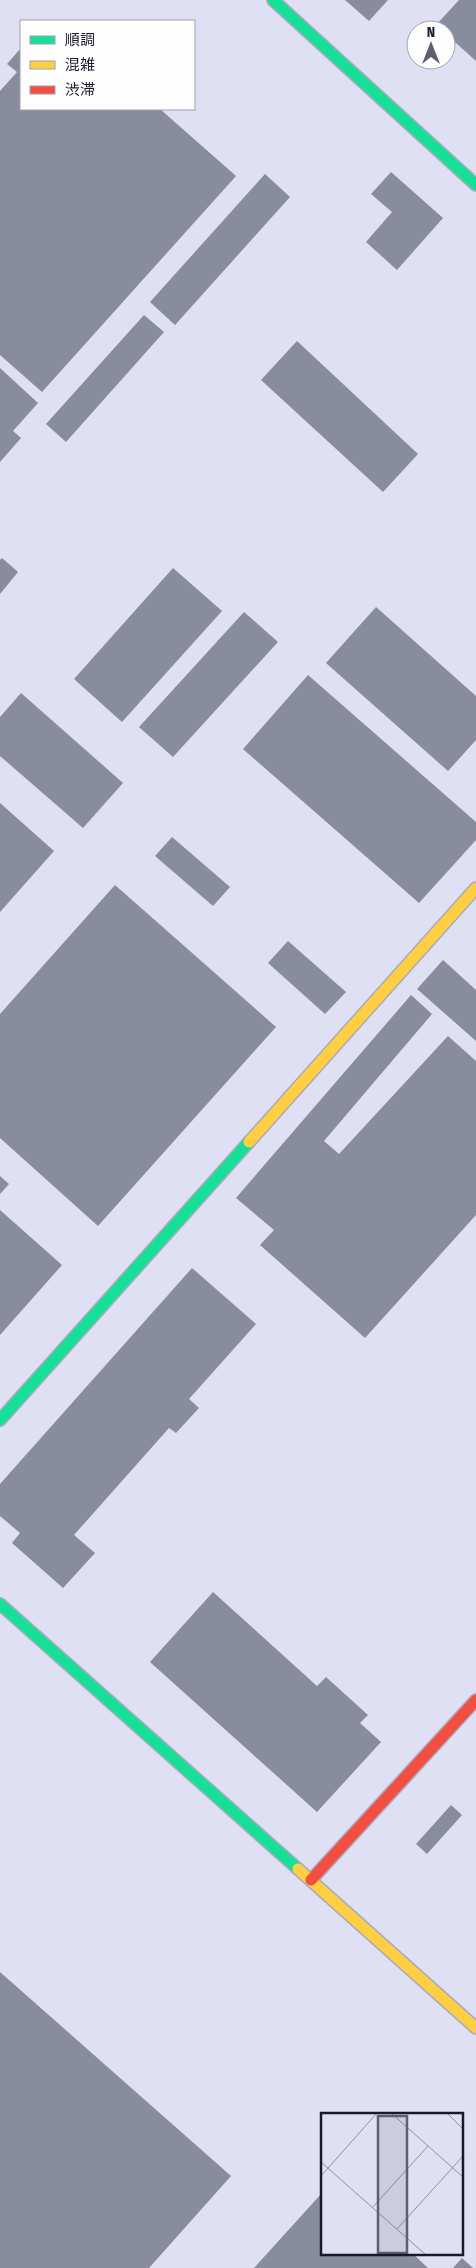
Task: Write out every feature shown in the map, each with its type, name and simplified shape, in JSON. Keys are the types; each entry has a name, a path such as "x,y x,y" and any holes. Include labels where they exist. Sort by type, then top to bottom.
{"street":[{"path":"273,0 476,185"},
{"path":"0,1420 476,888"},
{"path":"0,1604 476,2028"},
{"path":"311,1880 476,1700"}],"building":[{"path":"345,0 388,0 369,21"},
{"path":"459,0 476,0 476,61 456,43 456,20 441,20"},
{"path":"20,49 20,110 161,110 236,176 42,392 0,355 0,91 17,72 7,64"},
{"path":"391,172 443,218 397,270 366,242 392,212 371,194"},
{"path":"265,174 290,197 175,325 150,302"},
{"path":"144,315 164,332 66,442 46,424"},
{"path":"297,341 418,454 383,492 261,380"},
{"path":"0,368 38,403 13,431 21,438 0,462"},
{"path":"2,558 18,572 0,594 0,560"},
{"path":"173,568 222,611 122,722 74,679"},
{"path":"376,607 476,696 476,740 448,771 326,663"},
{"path":"244,612 278,642 173,757 139,727"},
{"path":"308,675 476,822 476,840 419,903 243,749"},
{"path":"21,693 123,783 83,828 0,756 0,717"},
{"path":"0,803 54,851 0,912"},
{"path":"172,837 230,887 213,906 155,856"},
{"path":"115,885 276,1027 98,1226 0,1138 0,1014"},
{"path":"288,941 346,992 325,1014 268,963"},
{"path":"443,960 476,990 476,1041 417,989"},
{"path":"411,995 432,1014 324,1141 339,1154 448,1036 476,1061 476,1215 365,1338 260,1245 274,1230 236,1198"},
{"path":"0,1176 9,1184 0,1194"},
{"path":"0,1210 62,1265 0,1335"},
{"path":"192,1268 256,1324 189,1399 199,1408 176,1433 169,1428 74,1535 95,1553 63,1588 12,1543 20,1533 0,1516 0,1484"},
{"path":"213,1592 317,1686 326,1677 368,1715 360,1723 381,1742 317,1812 150,1662"},
{"path":"451,1805 462,1815 427,1854 416,1844"},
{"path":"0,1972 231,2176 149,2268 0,2268"},
{"path":"321,2194 321,2256 415,2256 428,2268 254,2268"},
{"path":"462,2258 473,2268 453,2268"}],"traffic: fast":[{"path":"273,0 476,185"},
{"path":"0,1420 249,1142"},
{"path":"0,1604 298,1869"}],"traffic: slow":[{"path":"249,1142 476,888"},
{"path":"298,1869 476,2028"}],"traffic: jam":[{"path":"311,1880 476,1700"}]}
